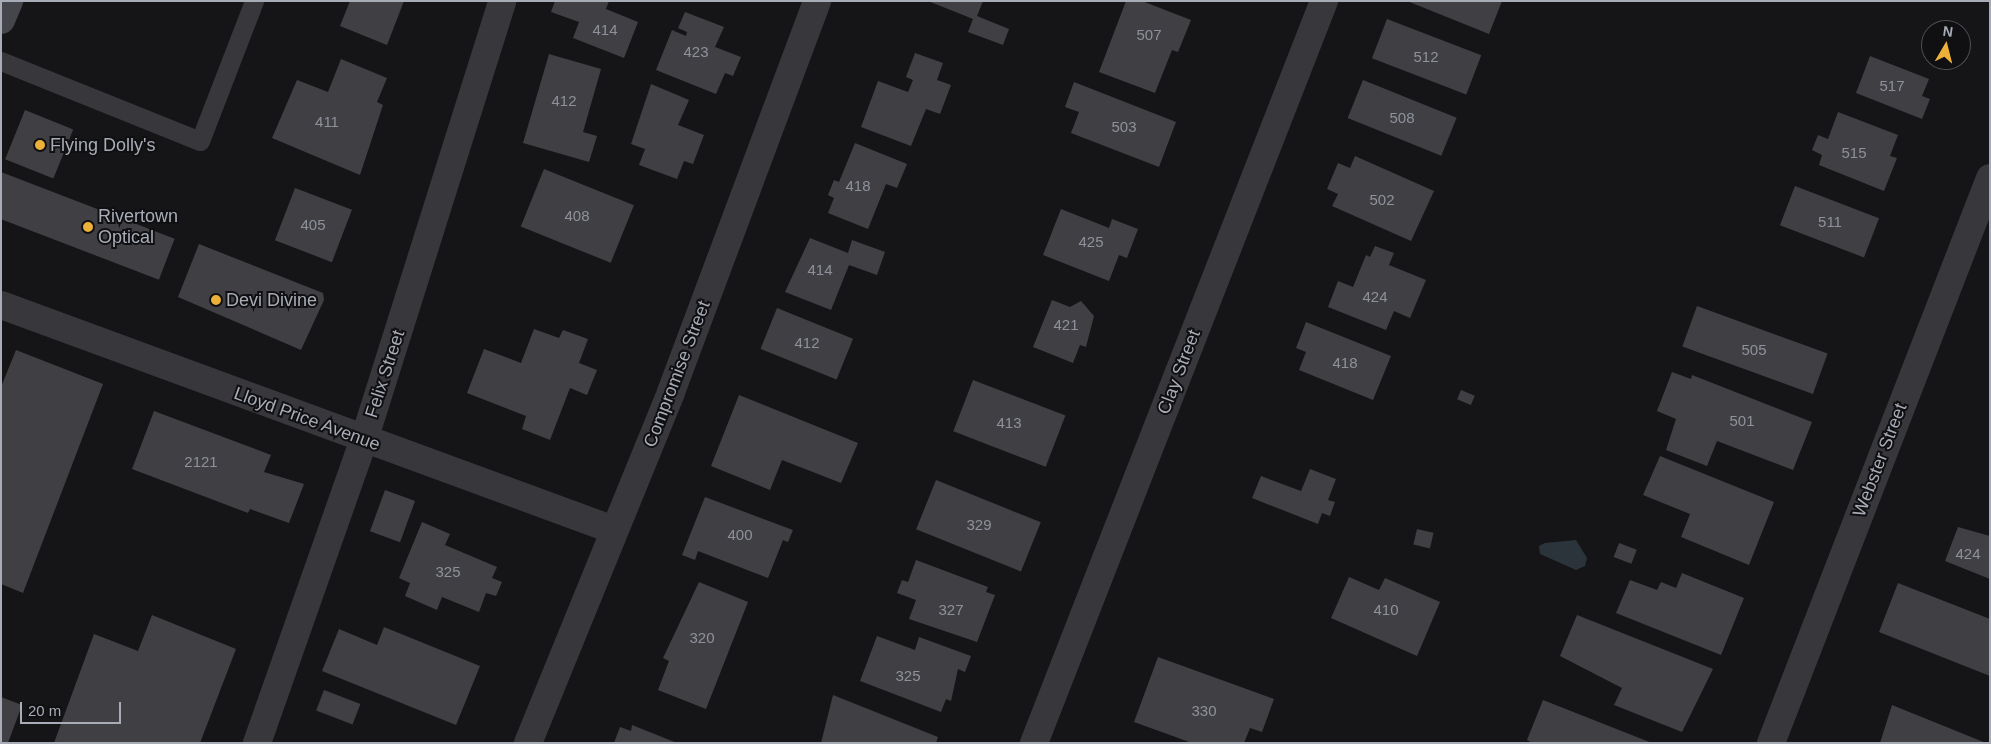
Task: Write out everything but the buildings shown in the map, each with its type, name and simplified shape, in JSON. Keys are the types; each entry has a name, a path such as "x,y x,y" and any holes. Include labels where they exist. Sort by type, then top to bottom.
{"main road":[{"path":"1,20 9,1"}],"street":[{"name":"Felix Street","path":"257,743 364,440 502,1"},
{"name":"Compromise Street","path":"528,743 671,392 818,1"},
{"name":"Clay Street","path":"1034,743 1324,1"},
{"name":"Webster Street","path":"1770,743 1990,178"},
{"name":"Lloyd Price Avenue","path":"1,305 364,440 614,530"}],"lane":[{"path":"1,61 200,141 254,1"}],"shaded area":[{"path":"1576,540 1587,558 1585,566 1576,570 1540,554 1539,546 1545,543"}],"place":[{"name":"Flying Dolly's","path":"40,145"},
{"name":"Rivertown Optical","path":"88,227"},
{"name":"Devi Divine","path":"216,300"}]}
